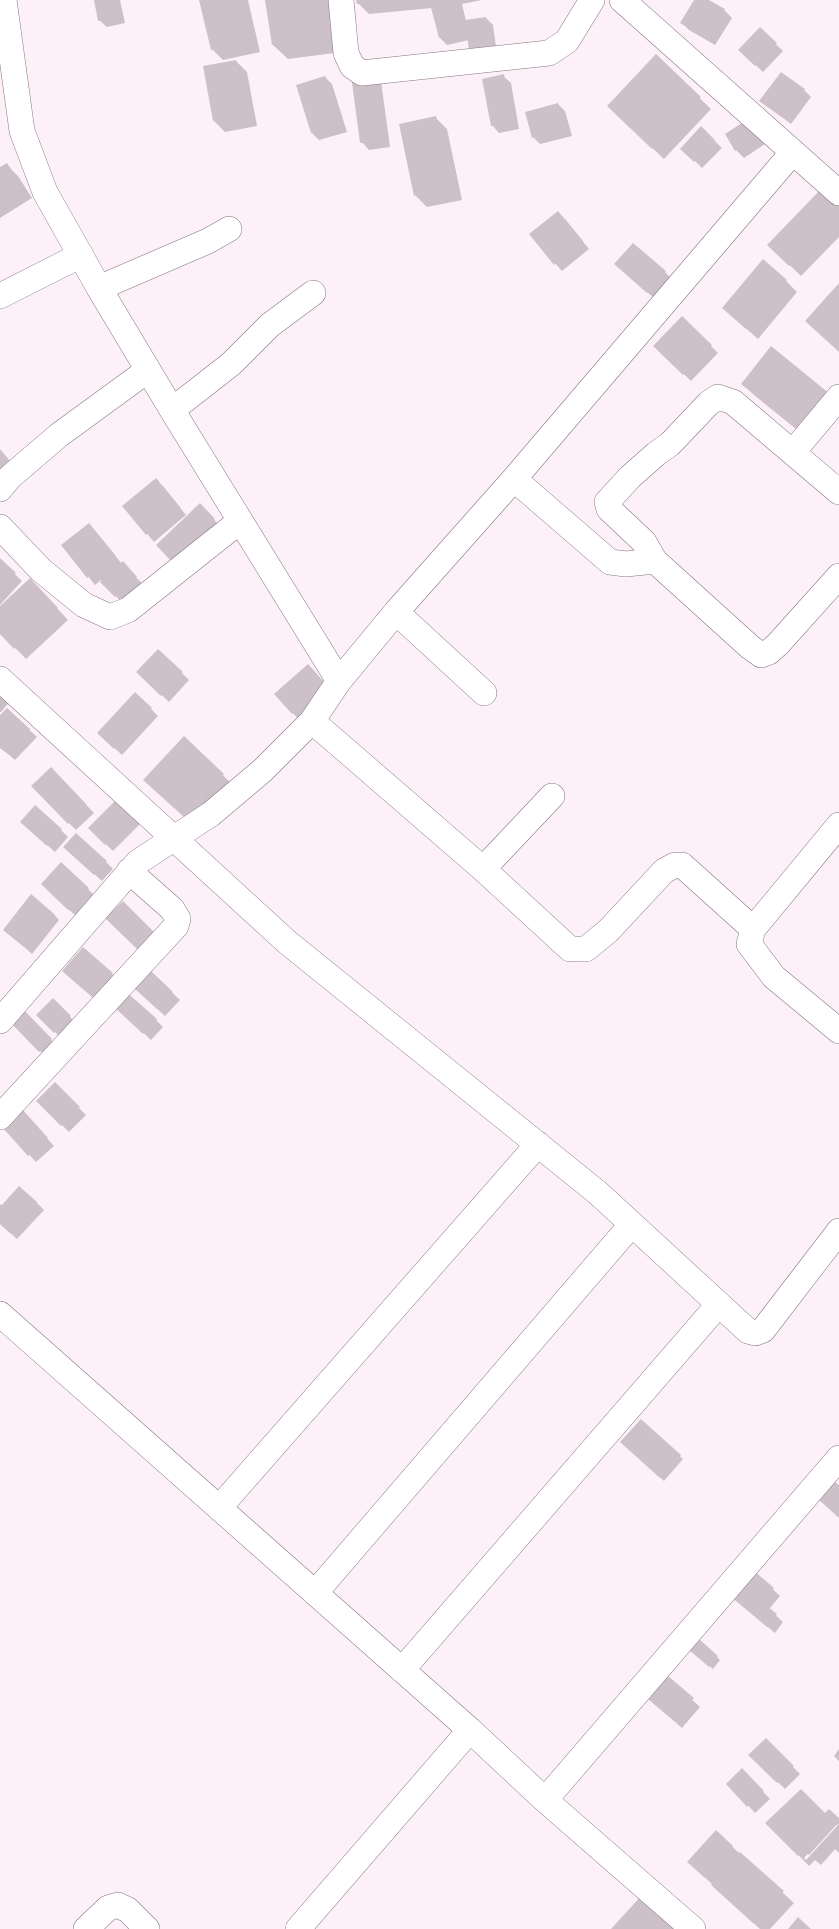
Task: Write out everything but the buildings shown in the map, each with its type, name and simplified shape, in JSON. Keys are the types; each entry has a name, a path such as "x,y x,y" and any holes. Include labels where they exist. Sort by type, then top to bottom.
{"street":[{"path":"4,0 22,131 45,192 99,288 172,410 339,681"},
{"path":"341,0 346,53 352,66 362,73 549,53 568,41 592,0"},
{"path":"622,0 839,193"},
{"path":"0,1021 138,862 211,814 263,770 312,721 339,681 396,612 514,479 793,152"},
{"path":"99,288 208,241 229,229"},
{"path":"0,296 81,255"},
{"path":"172,410 231,364 270,325 313,293"},
{"path":"0,489 10,477 59,434 148,370"},
{"path":"839,492 733,402 722,397 714,398 682,432 636,472 607,502 609,509 644,542 655,561 761,655 769,652 778,644 839,576"},
{"path":"793,452 839,397"},
{"path":"514,479 610,562 626,564 655,561"},
{"path":"0,527 40,570 84,606 110,617 128,610 240,521"},
{"path":"396,612 484,693"},
{"path":"0,679 287,942 598,1193 748,1331 755,1333 763,1330 839,1231"},
{"path":"312,721 483,869 570,949 586,949 608,932 664,871 675,865 682,865 752,929"},
{"path":"483,869 552,796"},
{"path":"839,825 752,929 749,944 774,976 839,1031"},
{"path":"3,1107 176,926 178,920 172,909 129,871"},
{"path":"219,1508 538,1144"},
{"path":"315,1593 632,1224"},
{"path":"402,1670 720,1304"},
{"path":"0,1314 470,1730 545,1800 693,1929"},
{"path":"545,1800 839,1458"},
{"path":"298,1929 470,1730"},
{"path":"86,1929 108,1908 118,1905 128,1910 147,1929"}]}
